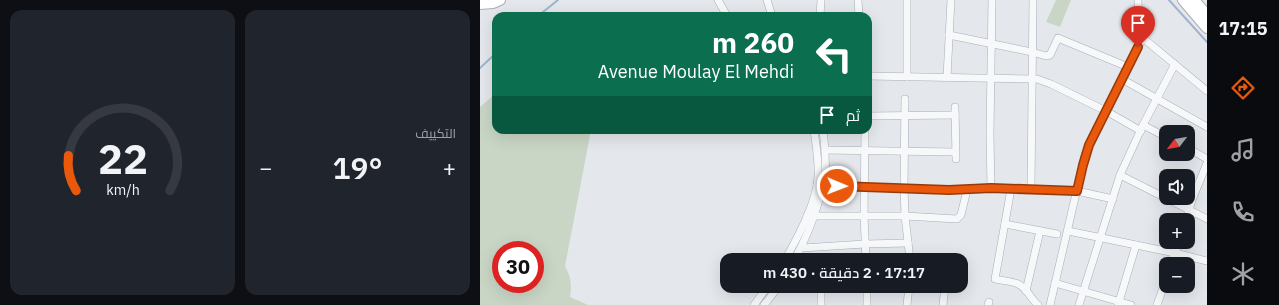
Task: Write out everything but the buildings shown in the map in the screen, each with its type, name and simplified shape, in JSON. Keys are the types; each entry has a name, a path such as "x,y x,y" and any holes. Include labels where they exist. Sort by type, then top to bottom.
{"street":[{"path":"480,4 493,3 500,0"},
{"path":"718,0 725,12"},
{"path":"767,0 771,12"},
{"path":"820,12 821,0"},
{"path":"858,0 859,12"},
{"path":"907,78 908,0"},
{"path":"947,77 951,0"},
{"path":"991,188 990,78 992,0"},
{"path":"1031,190 1033,0"},
{"path":"1183,0 1207,28"},
{"path":"1194,0 1207,15"},
{"path":"1137,2 1139,25 1143,38 1207,91"},
{"path":"949,35 1032,52 1042,56 1048,56 1058,38 1128,67"},
{"path":"1050,305 1085,156 1143,38"},
{"path":"1079,305 1120,175 1175,64"},
{"path":"872,76 907,78 1031,78 1051,84 1142,128 1159,134"},
{"path":"1122,79 1207,127"},
{"path":"905,99 904,188 905,216 909,253"},
{"path":"825,150 904,150 956,155 955,111 872,116"},
{"path":"814,134 820,186"},
{"path":"799,253 802,248 820,186 826,174 823,134"},
{"path":"865,134 864,216 866,253"},
{"path":"1195,152 1207,158"},
{"path":"1188,213 1207,163"},
{"path":"1120,175 1207,220"},
{"path":"820,186 864,186 966,190 991,188 1077,191 1113,199"},
{"path":"1011,189 995,279 1020,285 1038,305"},
{"path":"811,216 905,216 957,219 961,215 966,190"},
{"path":"789,253 811,216"},
{"path":"1005,224 1057,234"},
{"path":"1026,291 1040,231"},
{"path":"1068,231 1136,244 1207,261"},
{"path":"802,248 908,243"},
{"path":"1118,303 1136,244"},
{"path":"1174,257 1176,249"},
{"path":"1055,283 1118,303 1131,305"},
{"path":"754,305 763,293"},
{"path":"764,305 773,293"},
{"path":"821,293 822,305"},
{"path":"866,293 867,305"},
{"path":"907,305 908,293"},
{"path":"943,305 944,293"},
{"path":"1157,305 1161,293"}],"green space":[{"path":"1056,0 1071,0 1060,27 1046,22"},
{"path":"492,96 492,134 590,134 565,266 569,274 571,288 570,297 588,305 480,305 480,107"}],"waterway":[{"path":"543,12 558,0"},
{"path":"1169,0 1207,42"},
{"path":"480,68 492,57"}],"route":[{"path":"837,186 949,190 991,188 1077,191 1089,145 1138,47"}]}
